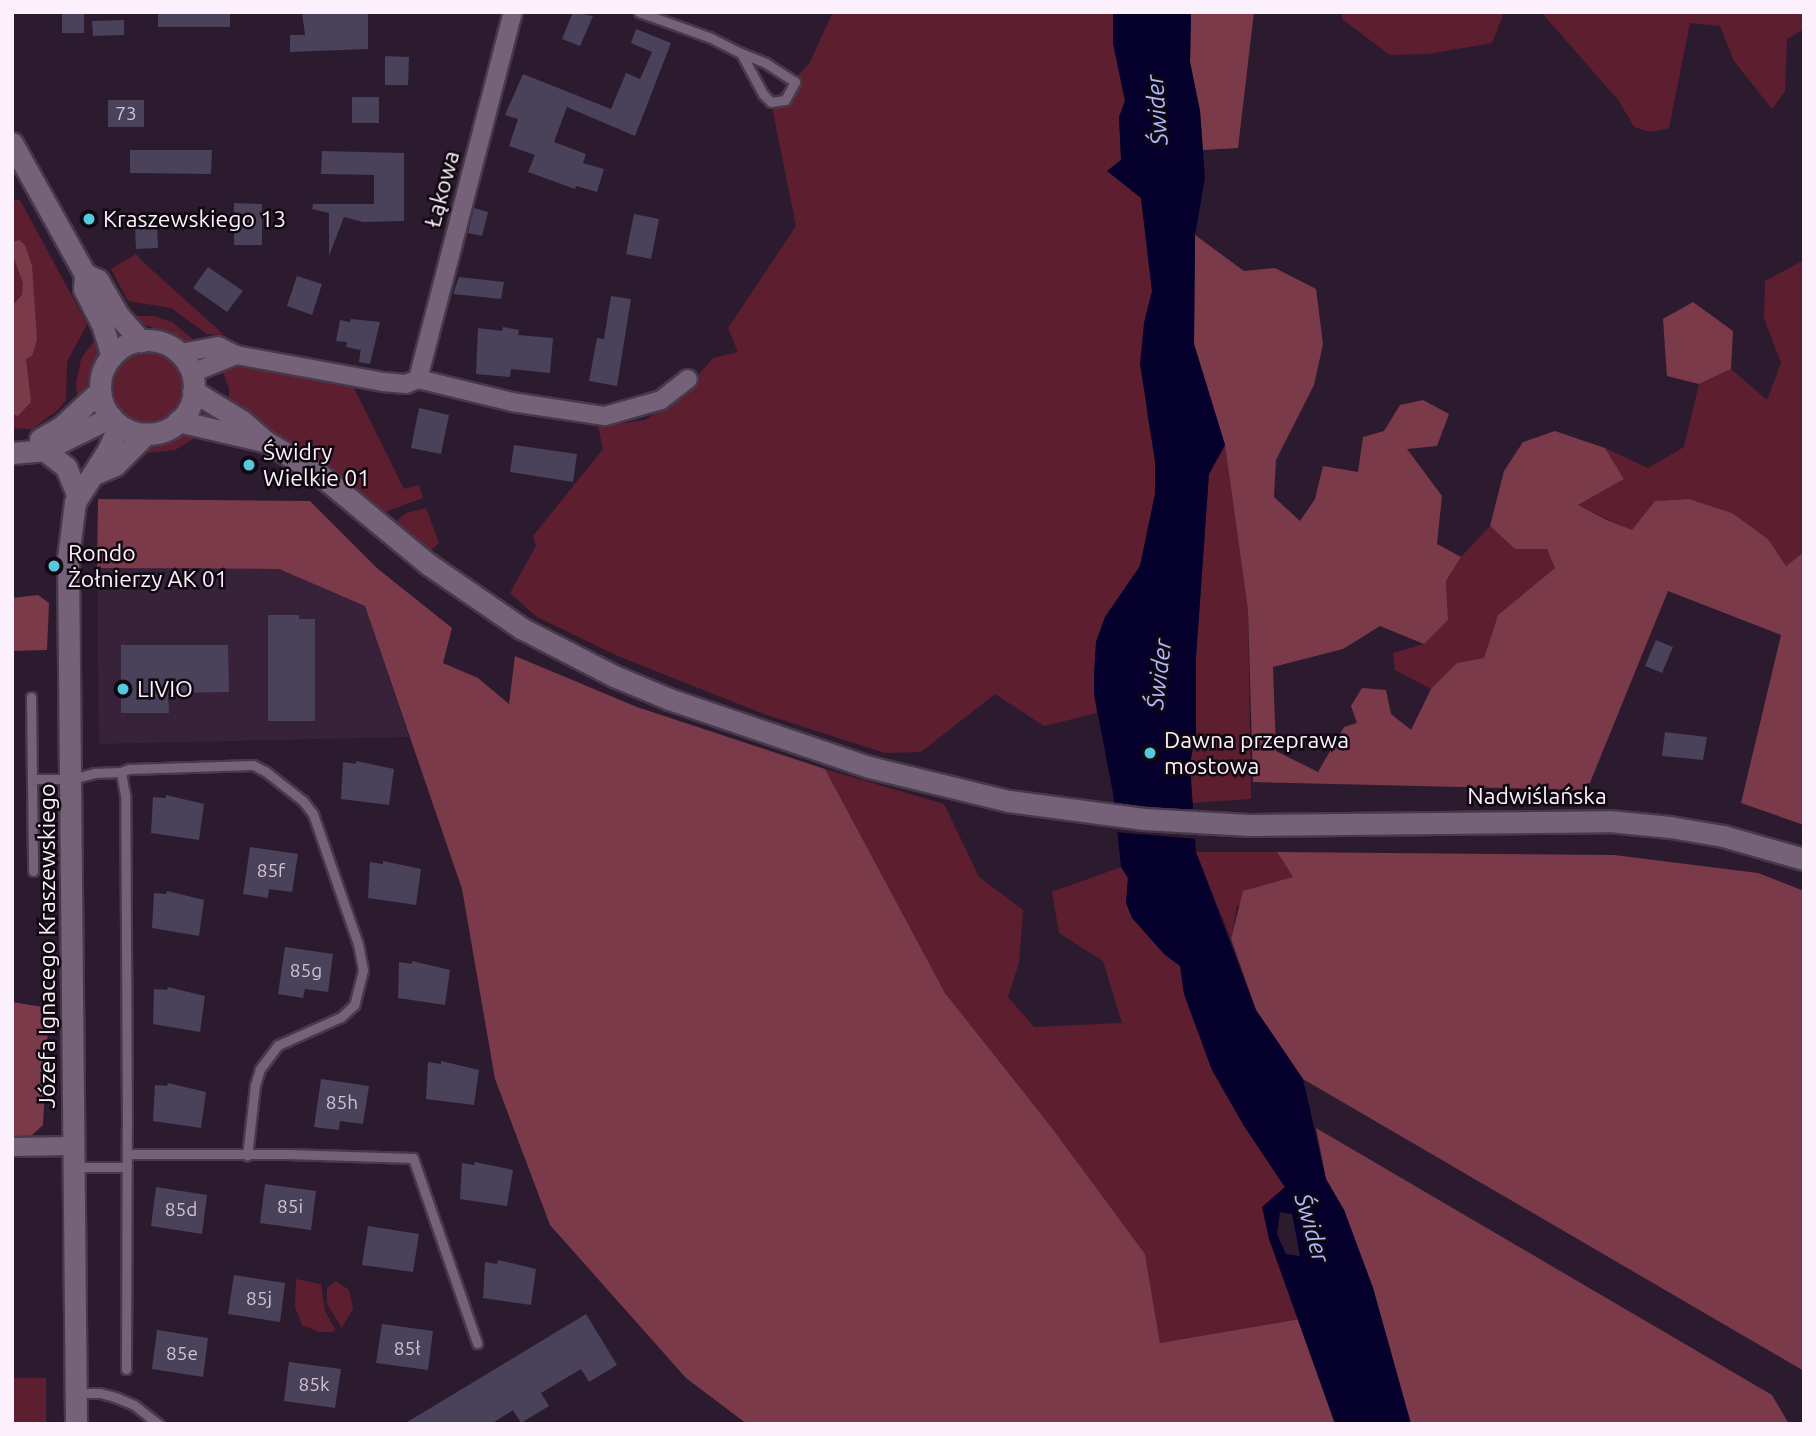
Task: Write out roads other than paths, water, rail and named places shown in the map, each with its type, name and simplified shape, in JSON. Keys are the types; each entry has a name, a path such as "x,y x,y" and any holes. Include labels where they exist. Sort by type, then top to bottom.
{"street":[{"name":"Łąkowa","path":"418,379 513,12"},
{"path":"12,143 85,274 84,289 102,324 112,356"},
{"path":"85,274 98,280 118,315 141,341"},
{"path":"115,421 100,391 101,374 112,356 123,346 141,341 159,341 180,354 193,382 265,441"},
{"path":"180,354 212,346 224,348 236,355 399,384 418,379 512,402 605,416 661,400 688,379"},
{"path":"193,382 236,355"},
{"path":"16,452 44,450 115,421 147,433 163,431 178,421 190,405 193,382"},
{"path":"16,452 61,427 100,391"},
{"name":"Józefa Ignacego Kraszewskiego","path":"76,1424 68,558 72,514 78,496 94,474 115,421"},
{"path":"178,421 265,441"},
{"name":"Józefa Ignacego Kraszewskiego","path":"94,474 115,465 147,433"},
{"name":"Nadwiślańska","path":"265,441 318,473 428,564 521,628 614,676 704,712 869,767 1009,801 1087,813 1189,823 1267,825 1609,821 1723,836 1804,859"},
{"path":"44,450 66,467 78,496"},
{"path":"12,1147 73,1157"}],"lane":[{"path":"639,12 709,37 766,63 795,82 785,100 771,102 763,94 741,53"},
{"path":"31,697 33,872"},
{"path":"32,779 72,779 94,773 121,772 136,768 253,765 265,771 303,801 313,814 358,944 363,970 354,1005 341,1017 278,1045 260,1069 255,1085 247,1156"},
{"path":"121,772 125,795 128,1154 126,1369"},
{"path":"128,1154 287,1154 413,1158 477,1343"},
{"path":"73,1157 127,1167"},
{"path":"76,1393 100,1393 116,1397 134,1405 158,1424"}],"water":[{"name":"Świder","path":"1113,12 1191,12 1190,62 1200,111 1205,178 1195,235 1194,344 1225,445 1209,474 1196,658 1196,734 1190,763 1196,852 1256,1010 1303,1079 1326,1179 1344,1210 1373,1288 1411,1424 1335,1424 1269,1239 1262,1207 1285,1187 1244,1126 1212,1070 1184,994 1180,966 1164,954 1132,918 1126,903 1128,878 1121,867 1113,793 1094,694 1096,642 1105,617 1140,566 1155,494 1155,461 1140,364 1144,323 1152,291 1141,198 1107,171 1121,160 1119,117 1125,101 1113,43","holes":["1280,1212 1292,1214 1300,1256 1286,1254 1277,1234"]}],"place":[{"name":"Kraszewskiego 13","path":"89,219"},
{"name":"Świdry Wielkie 01","path":"249,465"},
{"name":"Rondo Żołnierzy AK 01","path":"54,566"},
{"name":"LIVIO","path":"123,689"},
{"name":"Dawna przeprawa mostowa","path":"1150,753"}]}
